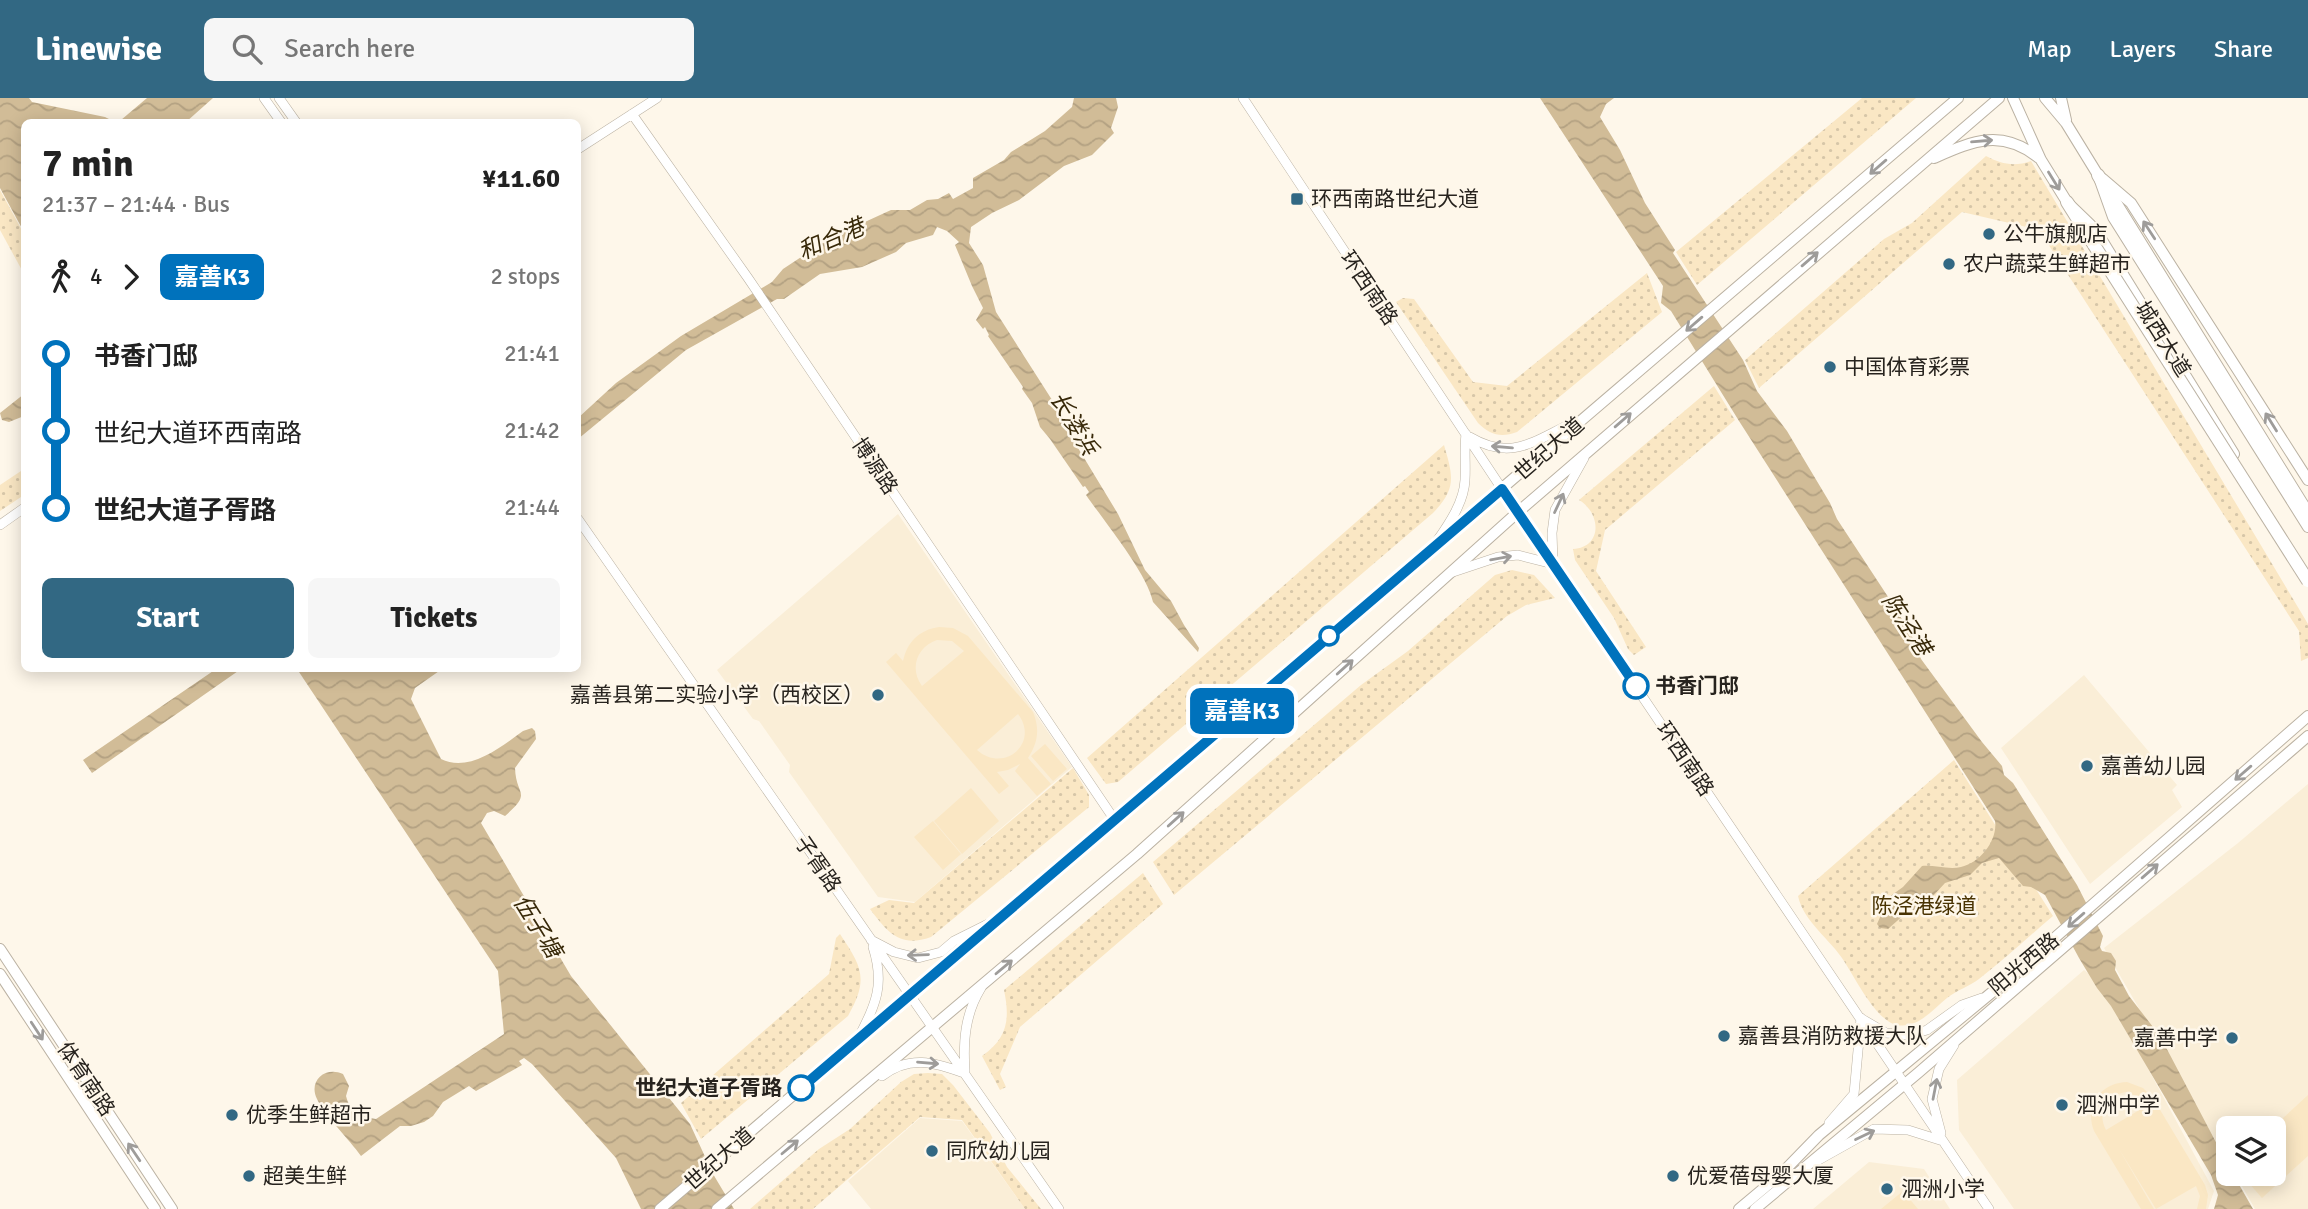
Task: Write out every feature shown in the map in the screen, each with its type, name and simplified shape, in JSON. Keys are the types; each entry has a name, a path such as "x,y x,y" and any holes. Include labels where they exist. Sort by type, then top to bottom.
{"highway":[{"path":"2098,175 2308,514"},
{"path":"2067,202 2308,582"}],"main road":[{"path":"1930,122 1945,98"},
{"name":"世纪大道","path":"660,1209 1958,98"},
{"name":"世纪大道","path":"717,1209 1137,854 1518,512 1999,98"},
{"name":"城西大道","path":"2013,98 2041,160 2067,202 2095,229 2270,511 2308,582"},
{"name":"城西大道","path":"2045,98 2066,123 2098,175 2113,217 2308,527"},
{"path":"2061,98 2066,123"},
{"path":"1922,163 1974,140 2005,139 2026,148 2041,160"},
{"name":"城西大道","path":"2098,175 2131,202 2308,480"},
{"name":"阳光西路","path":"1755,1209 1957,1040 2061,940 2295,728 2308,713"},
{"path":"2096,910 2308,736"},
{"path":"2272,767 2308,746"},
{"name":"阳光西路","path":"1739,1209 1782,1173 1819,1135 1985,997 2061,940"},
{"name":"体育南路","path":"0,949 172,1209"},
{"name":"体育南路","path":"0,974 155,1209"}],"street":[{"path":"264,98 279,119"},
{"path":"278,98 294,119"},
{"path":"581,147 657,98"},
{"name":"环西南路","path":"1243,98 1502,489 1989,1209"},
{"name":"博源路","path":"632,114 772,313 1114,819"},
{"path":"1430,550 1455,512 1465,481 1466,434 1484,445 1521,448 1583,419"},
{"path":"1449,573 1498,557 1518,555 1553,564 1552,533 1555,510 1589,450"},
{"path":"0,525 21,511"},
{"name":"子胥路","path":"581,523 1059,1209"},
{"path":"870,939 894,952 918,958 940,952 954,941 1000,917"},
{"path":"857,1040 870,1014 880,982 878,963 870,939"},
{"path":"850,1096 892,1068 911,1062 926,1061 965,1073 964,1041 967,1015 984,983"},
{"path":"1819,1135 1854,1094 1861,1018 1886,1033 1910,1035 1927,1030 1962,1005 1985,997"},
{"path":"1944,1141 1932,1099 1939,1069 1957,1040"},
{"path":"1805,1167 1874,1129 1908,1130 1944,1141"}],"shaded area":[{"name":"嘉善县第二实验小学（西校区）","path":"898,514 1072,767 915,902 878,897 789,772 790,765 759,721 753,719 717,670"},
{"name":"嘉善幼儿园","path":"2084,675 2177,785 2172,790 2182,807 2090,884 2001,748"},
{"name":"嘉善中学","path":"2308,784 2308,1209 2255,1209 2242,1186 2286,1186 2286,1116 2216,1116 2216,1141 2104,948 2238,843"},
{"name":"泗洲中学","path":"2084,970 2103,985 2214,1191 2208,1209 2014,1209 1959,1130 1957,1080"},
{"name":"同欣幼儿园","path":"920,1118 962,1121 1025,1209 871,1209 848,1181"},
{"name":"泗洲小学","path":"1869,1162 1924,1169 1950,1209 1813,1209"}],"green space":[{"path":"1862,98 1916,98 1697,285 1676,252"},
{"path":"1986,156 2008,164 2031,161 2308,624 2308,658 2301,661 2299,631 2039,230 1962,212 1759,388 1745,360 1884,239 1912,223"},
{"path":"0,190 21,228 21,268 0,230"},
{"path":"1647,273 1662,312 1517,432 1506,435 1491,433 1478,423 1396,302 1403,298 1414,299 1473,382 1507,386"},
{"path":"1714,386 1735,420 1605,530 1596,571 1646,647 1634,655 1628,649 1614,618 1575,560 1573,549 1590,542 1596,529 1592,513 1579,500"},
{"path":"1444,445 1451,481 1446,496 1433,513 1118,782 1106,784 1087,758"},
{"path":"21,471 21,497 0,511 0,485"},
{"path":"1512,570 1534,575 1555,598 1526,605 1507,616 1174,895 1153,862 1361,685 1408,651 1495,575"},
{"path":"939,627 953,628 968,636 1033,712 1037,736 1028,758 1051,784 1037,796 1015,771 1020,764 997,772 1009,786 999,794 886,662 896,653 903,661 915,638","holes":["937,640 952,641 964,651 922,686 916,672 917,659 924,648","1018,714 1024,725 1025,735 1016,752 998,759 987,757 977,750"]},
{"path":"1045,744 1067,769 1053,781 1031,756"},
{"name":"陈泾港绿道","path":"1954,760 2053,916 1979,979 1951,995 1925,1017 1912,1024 1897,1025 1889,1022 1874,1008 1838,953 1805,914 1798,896"},
{"path":"1073,768 1089,795 1089,807 931,937 911,941 896,936 870,909 889,900 914,903"},
{"path":"971,788 999,821 962,854 934,821"},
{"path":"933,821 961,854 943,870 914,837"},
{"path":"1143,873 1163,904 1020,1027 1000,1074 1006,1087 1000,1090 982,1056 997,1042 1005,1027 1007,1010 1004,990"},
{"path":"840,934 858,965 860,974 859,992 848,1016 701,1139 681,1103 829,974 836,938"},
{"path":"914,1074 942,1074 953,1085 990,1133 1007,1167 1041,1209 1025,1209 962,1120 920,1117 813,1209 750,1209 819,1149 850,1129 901,1082"},
{"path":"2127,1082 2143,1088 2153,1098 2205,1185 2208,1195 2206,1209 2197,1209 2200,1196 2196,1186 2156,1209 2119,1149 2154,1209 2141,1209 2091,1122 2093,1105 2097,1098 2102,1091 2117,1083","holes":["2125,1092 2139,1097 2146,1106 2106,1130 2102,1117 2108,1101"]},
{"path":"2308,1095 2308,1156 2286,1176 2286,1116"},
{"path":"2252,1186 2275,1186 2262,1198"},
{"path":"1903,1191 1918,1209 1881,1209"}],"water":[{"path":"0,98 29,98 32,102 109,119 21,119 21,226 0,188"},
{"path":"147,98 213,98 189,119 122,119"},
{"name":"和合港","path":"1074,98 1116,98 1118,107 1111,128 1114,133 1092,155 1064,166 1019,200 971,227 969,243 983,265 996,312 1054,403 1118,514 1145,570 1171,601 1199,648 1198,652 1153,602 1134,562 1086,495 1089,492 1040,427 1023,387 988,336 985,327 983,329 976,320 983,308 955,245 959,242 947,231 937,227 933,235 906,243 896,252 862,267 820,274 784,299 777,299 686,350 581,437 581,415 616,383 681,336 772,282 783,269 830,238 891,210 910,210 927,200 938,199 949,193 953,199 973,188 973,178 1045,131 1072,107"},
{"path":"1540,98 1614,98 1606,104 1600,117 1620,150 1645,203 1675,250 1673,253 1743,360 1757,391 1787,431 1837,519 1896,609 1914,640 1921,659 2002,766 2004,775 2013,783 2077,885 2103,936 2100,947 2102,951 2111,953 2116,961 2115,970 2129,996 2160,1036 2216,1142 2216,1186 2240,1186 2253,1209 2214,1209 2218,1195 2211,1175 2111,1006 2079,958 2045,895 2031,887 2023,886 1999,858 1982,863 1970,875 1945,883 1922,908 1906,913 1888,929 1880,928 1877,924 1889,897 1903,887 1922,866 1961,867 1981,856 1994,836 1995,821 1671,311 1661,303 1663,286"},
{"path":"21,396 21,417 9,422 2,420 0,413"},
{"path":"212,672 237,672 92,773 83,760"},
{"name":"伍子塘","path":"299,672 438,672 415,688 411,699 441,759 451,763 484,757 523,731 532,728 535,731 536,739 515,768 521,793 519,802 505,816 494,811 487,813 481,823 571,976 690,1124 713,1174 734,1209 641,1209 616,1158 524,1058 519,1061 522,1065 476,1091 469,1086 443,1102 433,1116 424,1122 400,1126 361,1156 321,1106 315,1092 317,1081 330,1072 343,1074 349,1086 346,1096 350,1106 365,1117 376,1119 504,1034 498,971"}],"bus line":[{"name":"嘉善K3","path":"801,1088 1502,489 1636,686"}],"place":[{"name":"环西南路世纪大道","path":"1297,199"},
{"name":"公牛旗舰店","path":"1989,234"},
{"name":"农户蔬菜生鲜超市","path":"1949,264"},
{"name":"中国体育彩票","path":"1830,367"},
{"name":"书香门邸","path":"1636,686"},
{"name":"嘉善县第二实验小学（西校区）","path":"878,695"},
{"name":"嘉善幼儿园","path":"2087,766"},
{"name":"嘉善县消防救援大队","path":"1724,1036"},
{"name":"嘉善中学","path":"2232,1038"},
{"name":"世纪大道子胥路","path":"801,1088"},
{"name":"泗洲中学","path":"2062,1105"},
{"name":"优季生鲜超市","path":"232,1115"},
{"name":"同欣幼儿园","path":"932,1151"},
{"name":"超美生鲜","path":"249,1176"},
{"name":"优爱蓓母婴大厦","path":"1673,1176"},
{"name":"泗洲小学","path":"1887,1189"}],"water label":[{"name":"长溇浜","path":"1074,423"},
{"name":"陈泾港","path":"1907,624"}]}
